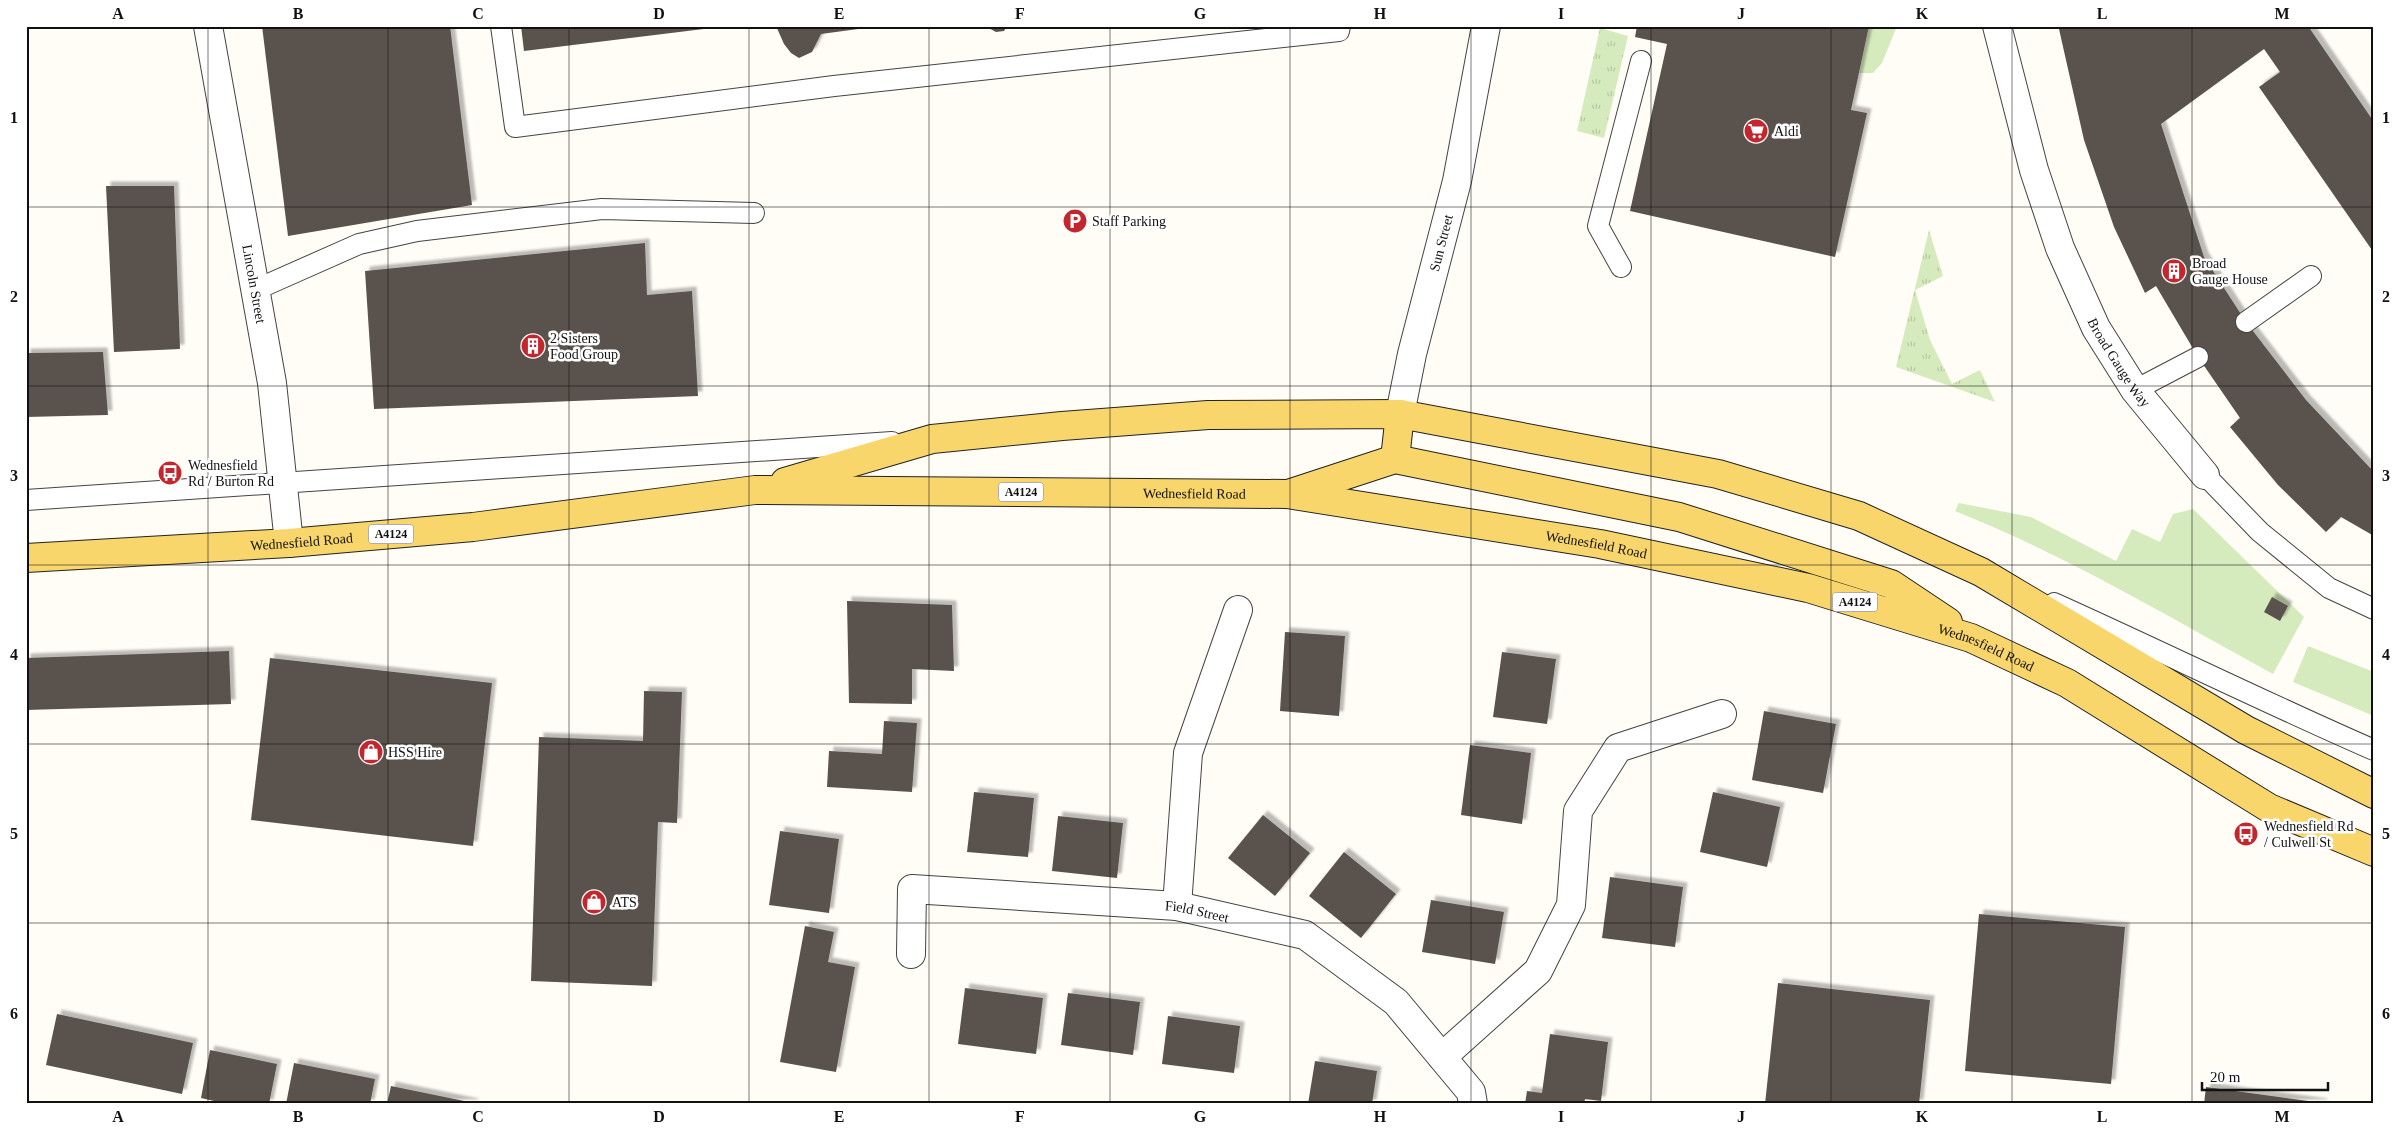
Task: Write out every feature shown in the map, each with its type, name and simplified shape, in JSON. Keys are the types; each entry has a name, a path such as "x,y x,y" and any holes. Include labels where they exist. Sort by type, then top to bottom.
{"main road":[{"name":"Wednesfield Road","path":"755,490 932,439 1062,426 1208,415 1400,414 1718,474 1859,516 1981,572 2246,730 2374,794"},
{"name":"Sun Street","path":"1395,459 1400,414"},
{"path":"1288,494 1395,459 1679,517 1891,584 1972,638"},
{"name":"Wednesfield Road","path":"26,558 289,543 473,527 755,490 1288,494 1600,544 1808,588 1972,638 2067,683 2269,808 2374,852"}],"street":[{"name":"Lincoln Street","path":"208,26 272,383 289,543"},
{"name":"Sun Street","path":"1400,414 1412,354 1457,181 1486,26"},
{"name":"Broad Gauge Way","path":"1997,26 2034,170 2060,248 2096,328 2135,390 2205,475"},
{"path":"1177,906 1188,753 1238,610"},
{"path":"1442,1057 1538,971 1571,905 1578,811 1618,748 1722,714"},
{"name":"Field Street","path":"911,954 912,889 1177,906 1305,935 1396,1002 1471,1092 1473,1104"}],"lane":[{"path":"502,26 515,127 834,86 1339,31 1340,26"},
{"path":"1621,267 1598,226 1640,61"},
{"path":"255,290 359,244 417,231 602,209 754,212"},
{"path":"2246,322 2311,276"},
{"path":"2135,390 2198,357"},
{"path":"26,500 283,480 679,457 932,439"},
{"name":"Broad Gauge Way","path":"2205,475 2260,532 2329,588 2374,609"},
{"name":"Wednesfield Road","path":"1981,572 2147,644 2266,703 2374,750"}],"green space":[{"path":"1869,26 1897,26 1882,63 1873,73 1859,73"},
{"path":"1600,28 1628,36 1604,138 1577,131"},
{"path":"1929,230 1943,276 1915,290 1930,340 1952,384 1980,370 1995,402 1896,367"},
{"path":"1959,503 2031,517 2116,561 2132,529 2160,542 2173,514 2193,509 2304,617 2273,674 2077,567 1996,528 1955,511"},
{"path":"2308,646 2374,672 2374,716 2293,682"}],"building":[{"path":"262,26 450,26 472,205 288,236"},
{"path":"521,26 719,26 720,27 524,51"},
{"path":"776,26 873,27 821,34 812,52 799,58 791,53 784,44"},
{"path":"985,26 1007,26 1004,31 996,32"},
{"name":"Aldi","path":"1637,26 1869,26 1851,110 1867,113 1835,257 1630,211 1667,44 1635,37"},
{"name":"Broad Gauge House","path":"2079,26 2308,26 2374,122 2374,253 2259,87 2280,72 2264,49 2161,124 2204,257 2246,322 2306,400 2374,472 2374,536 2341,517 2326,532 2278,485 2230,427 2240,418 2198,357 2156,286 2145,293 2114,227 2084,140 2059,29"},
{"path":"106,186 174,186 180,349 114,352"},
{"name":"2 Sisters Food Group","path":"645,243 647,295 692,291 698,396 374,409 365,271"},
{"path":"103,352 108,415 26,417 26,353"},
{"path":"2272,597 2288,606 2280,621 2264,612"},
{"path":"847,601 952,605 954,671 912,669 912,704 849,703"},
{"path":"1285,632 1345,636 1339,716 1280,711"},
{"path":"229,651 231,704 26,710 26,658"},
{"path":"1502,652 1556,659 1547,724 1493,717"},
{"name":"HSS Hire","path":"270,658 492,683 473,846 251,820"},
{"name":"ATS","path":"644,691 682,692 677,823 658,822 652,986 531,981 539,737 643,741"},
{"path":"1764,711 1836,724 1823,793 1752,780"},
{"path":"884,721 917,723 912,792 827,787 829,751 882,754"},
{"path":"1470,745 1531,753 1522,824 1461,815"},
{"path":"974,792 1034,798 1028,857 967,852"},
{"path":"1713,792 1780,807 1767,867 1700,852"},
{"path":"1263,815 1310,853 1275,896 1228,858"},
{"path":"1058,816 1123,823 1117,878 1052,871"},
{"path":"780,831 839,839 829,913 769,905"},
{"path":"1344,852 1396,894 1361,938 1309,896"},
{"path":"1610,877 1683,887 1675,947 1602,938"},
{"path":"1431,900 1504,912 1495,964 1422,952"},
{"path":"1979,914 2125,927 2111,1084 1965,1071"},
{"path":"805,926 834,932 828,962 855,967 836,1072 780,1062"},
{"path":"1778,983 1930,1000 1919,1104 1765,1104"},
{"path":"965,988 1043,998 1036,1054 958,1044"},
{"path":"1068,993 1140,1002 1133,1055 1061,1045"},
{"path":"57,1014 193,1043 182,1094 46,1065"},
{"path":"1168,1016 1240,1026 1234,1073 1162,1064"},
{"path":"1550,1034 1608,1042 1601,1101 1585,1099 1584,1104 1525,1104 1527,1091 1542,1093"},
{"path":"210,1050 277,1064 269,1104 227,1104 201,1098"},
{"path":"1315,1061 1377,1071 1372,1104 1308,1104"},
{"path":"294,1063 375,1079 370,1104 286,1104"},
{"path":"391,1086 474,1103 474,1104 387,1104"},
{"path":"2206,1087 2323,1103 2323,1104 2204,1104"}],"place":[{"name":"Aldi","path":"1756,131"},
{"name":"Staff Parking","path":"1075,221"},
{"name":"Broad Gauge House","path":"2174,271"},
{"name":"2 Sisters Food Group","path":"533,346"},
{"name":"Wednesfield Rd / Burton Rd","path":"170,473"},
{"name":"HSS Hire","path":"371,752"},
{"name":"Wednesfield Rd / Culwell St","path":"2246,834"},
{"name":"ATS","path":"594,902"}]}
